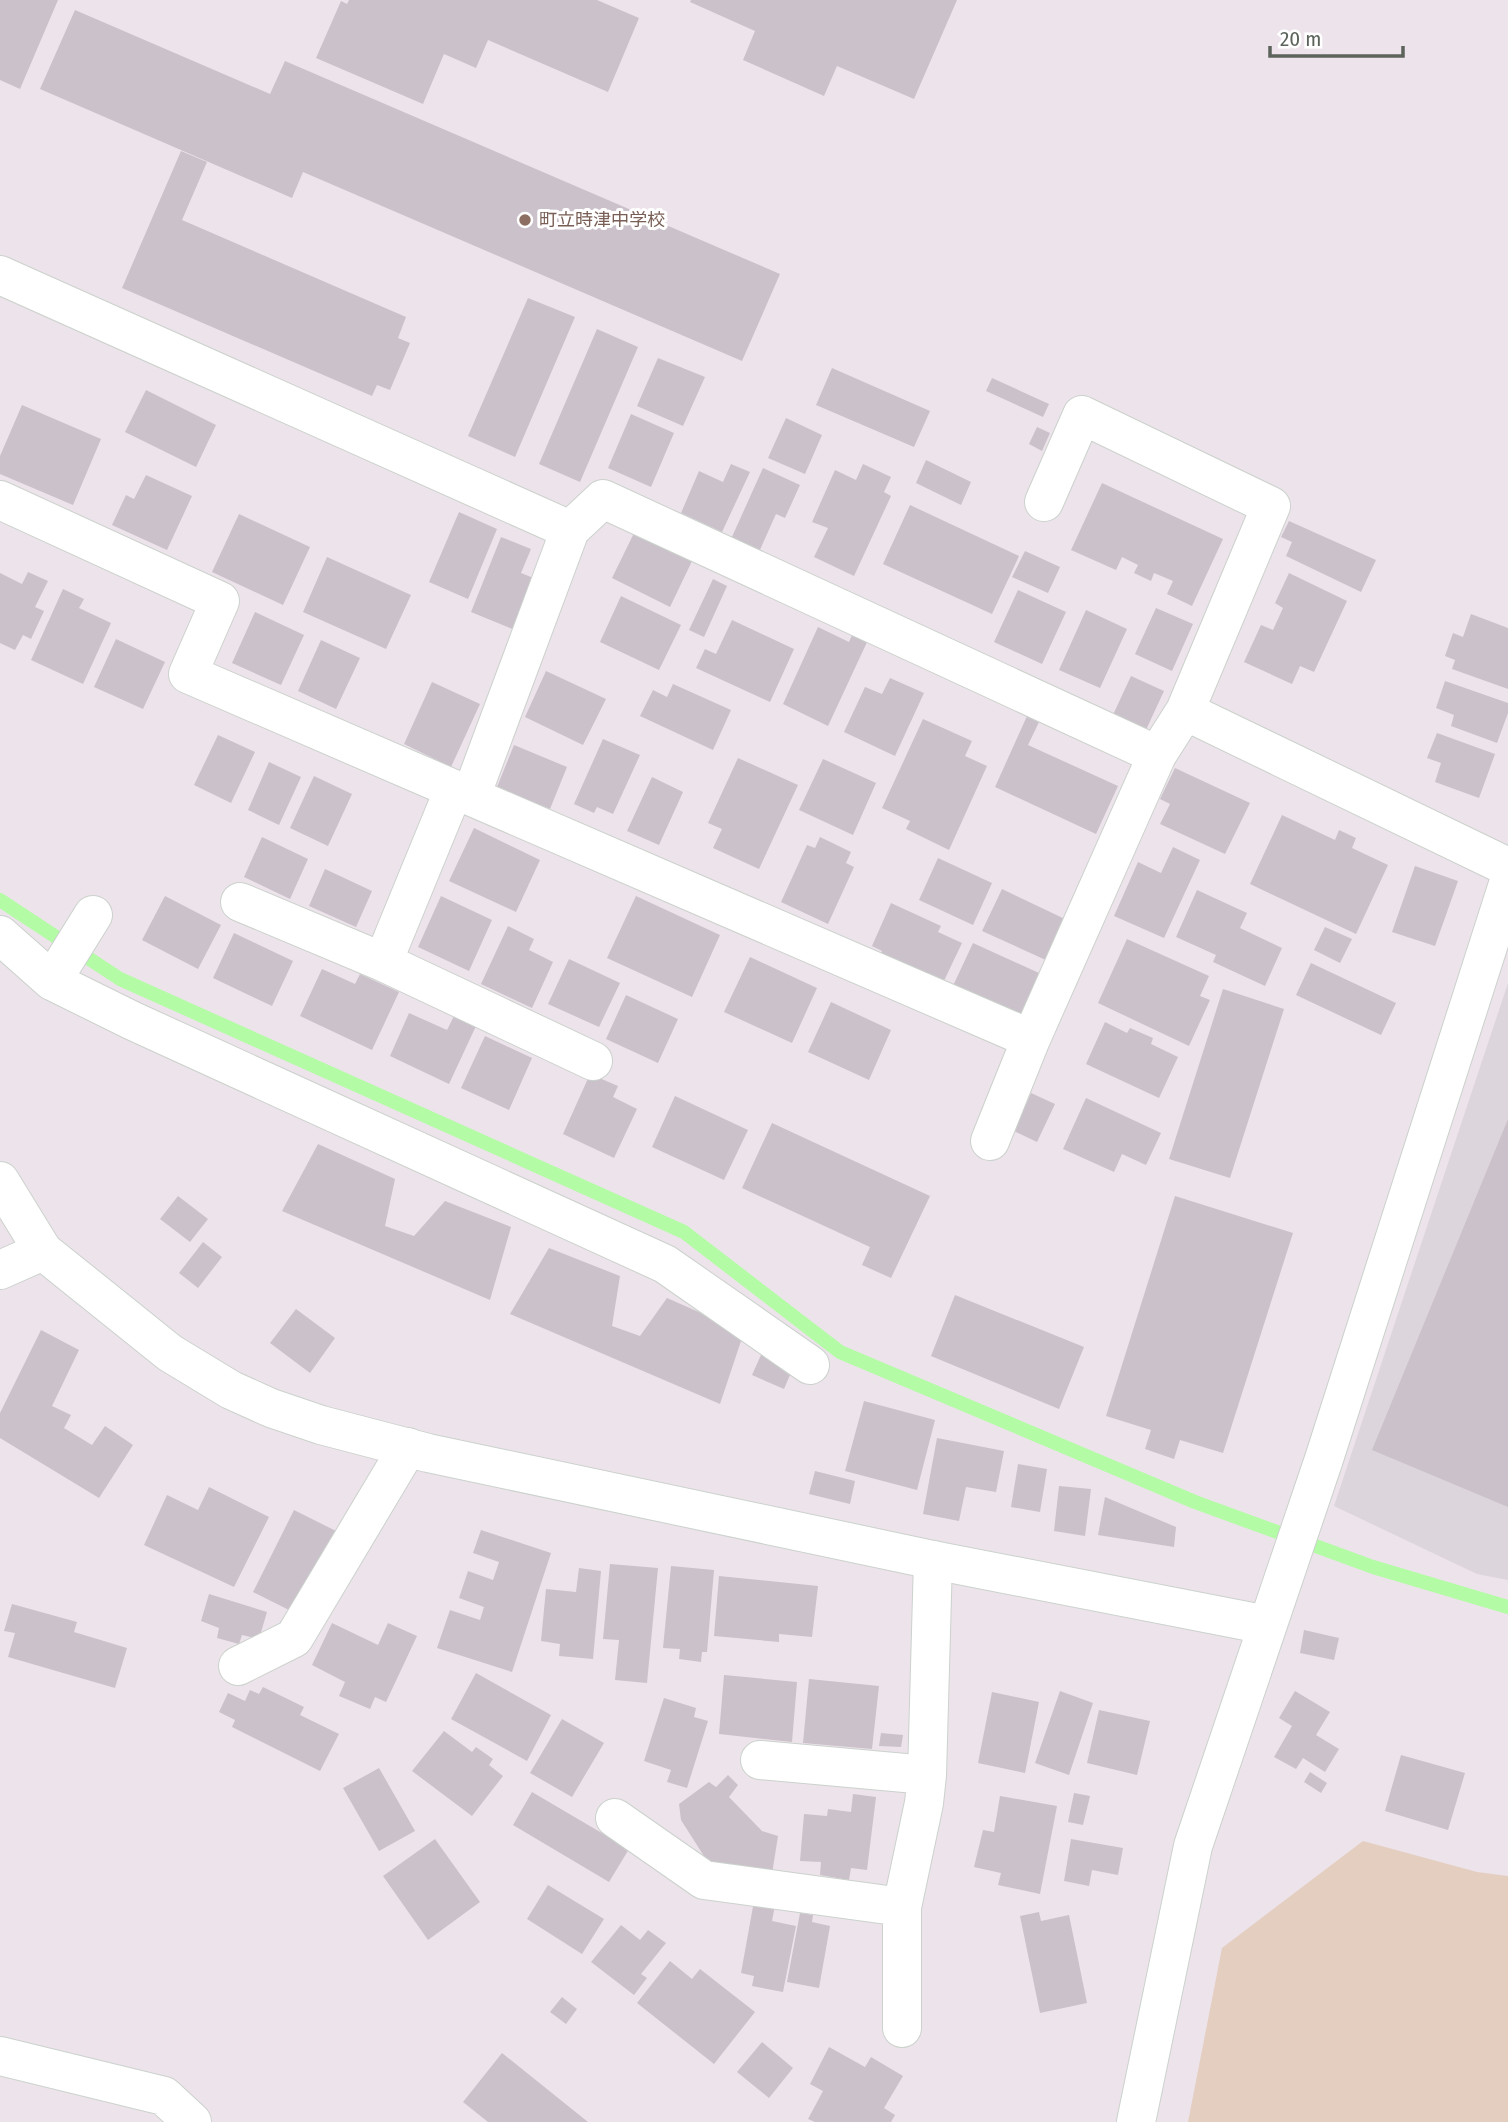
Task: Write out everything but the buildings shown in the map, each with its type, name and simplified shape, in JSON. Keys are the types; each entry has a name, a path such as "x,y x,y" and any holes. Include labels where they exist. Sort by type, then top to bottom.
{"street":[{"path":"0,275 570,530"},
{"path":"990,1141 1031,1039 1157,755 1185,711 1271,506 1082,415 1044,502"},
{"path":"383,962 463,792 570,530 603,499 1157,755"},
{"path":"0,500 220,601 188,674 1031,1039"},
{"path":"1185,711 1508,867"},
{"path":"1136,2122 1193,1846 1324,1459 1508,884"},
{"path":"240,902 383,962 593,1061"},
{"path":"52,981 93,915"},
{"path":"0,935 52,981 133,1021 665,1264 810,1365"},
{"path":"0,1181 43,1251 170,1353 232,1390 271,1408 321,1425 408,1447 933,1560 1267,1625"},
{"path":"0,1270 43,1251"},
{"path":"238,1666 294,1638 408,1447"},
{"path":"902,2028 902,1908 924,1802 927,1774 933,1560"},
{"path":"760,1760 927,1774"},
{"path":"615,1818 704,1880 902,1908"},
{"path":"0,2056 164,2096 192,2122"}],"shaded area":[{"path":"1508,983 1508,1580 1477,1574 1334,1506"},
{"path":"1363,1841 1477,1872 1508,1876 1508,2122 1188,2122 1222,1948"}],"waterway":[{"path":"0,900 120,979 684,1232 840,1352 1195,1502 1373,1567 1508,1607"}],"place":[{"name":"町立時津中学校","path":"525,220"}]}
